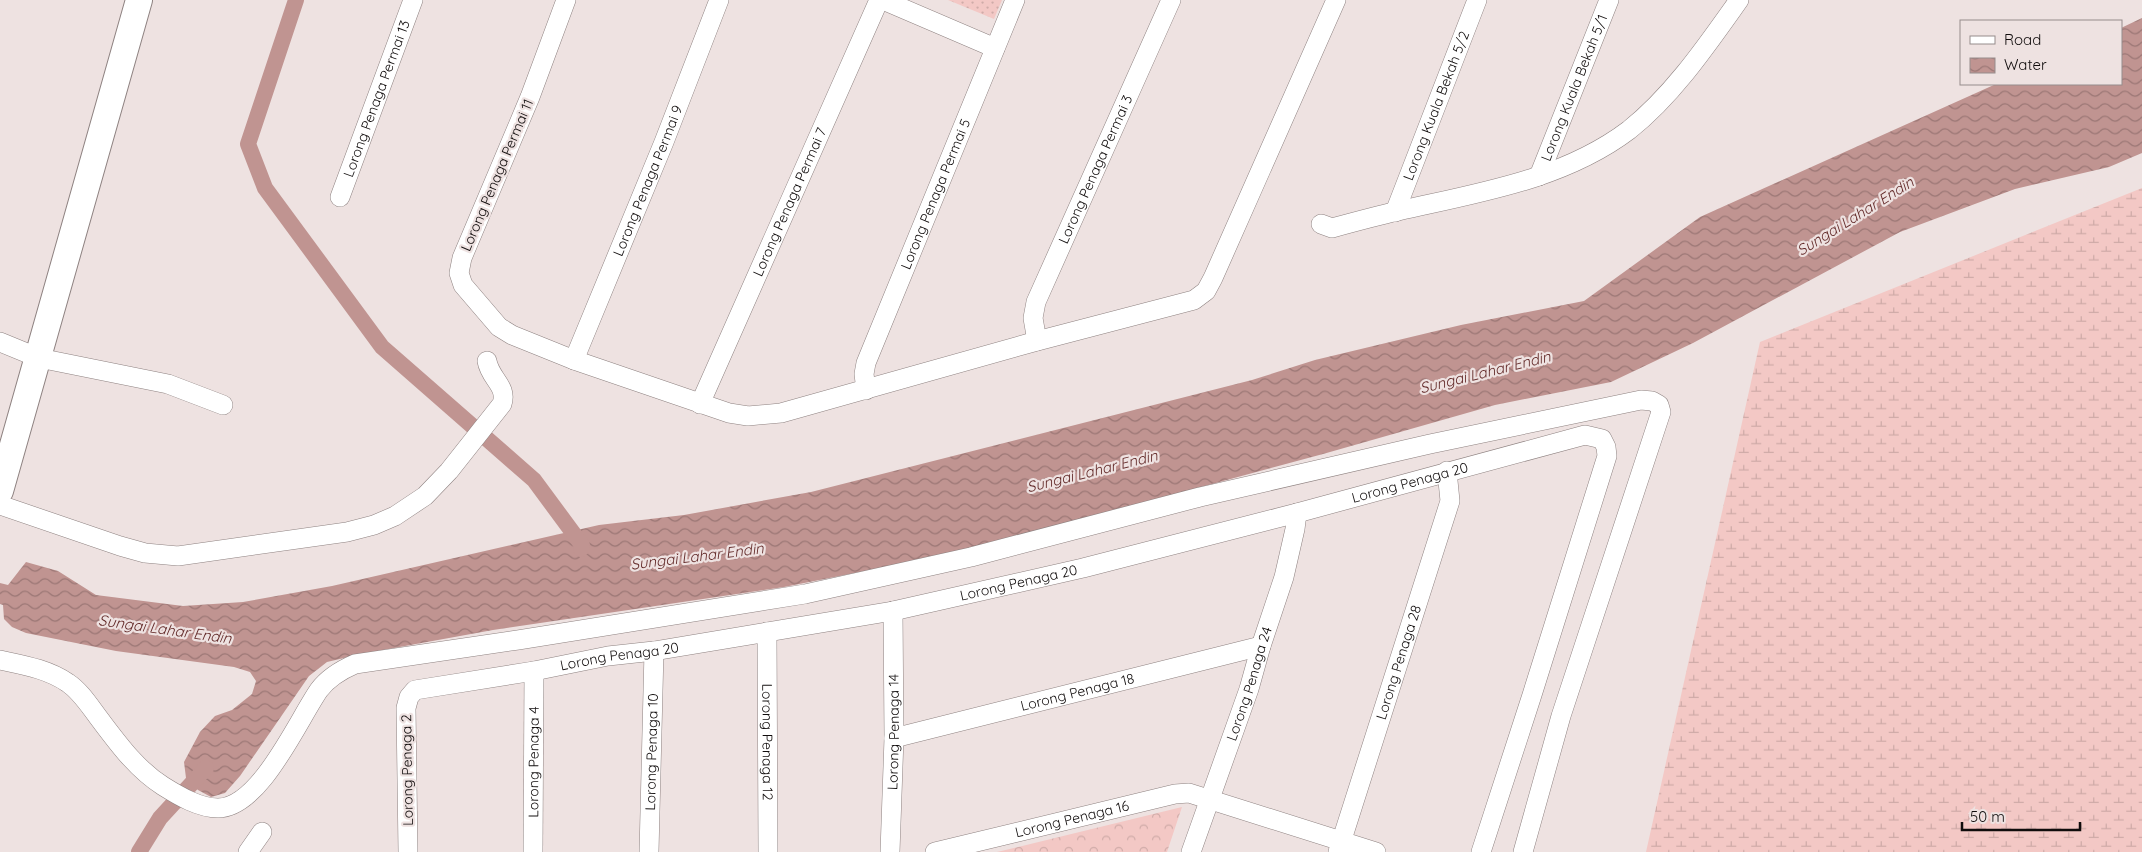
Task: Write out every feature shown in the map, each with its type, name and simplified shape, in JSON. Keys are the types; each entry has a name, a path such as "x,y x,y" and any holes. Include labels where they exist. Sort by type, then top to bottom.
{"street":[{"path":"0,492 139,0"},
{"name":"Lorong Penaga Permai 13","path":"340,197 413,0"},
{"name":"Lorong Penaga Permai 11","path":"566,0 530,97 462,258 459,273 463,285 499,327 512,335 574,360"},
{"name":"Lorong Penaga Permai 9","path":"574,360 660,151 718,0"},
{"name":"Lorong Penaga Permai 7","path":"700,404 879,0"},
{"path":"883,0 995,48"},
{"name":"Lorong Penaga Permai 5","path":"866,390 864,374 866,363 1015,0"},
{"name":"Lorong Penaga Permai 3","path":"1037,341 1033,318 1036,302 1171,0"},
{"path":"574,360 729,413 764,416 781,413 1037,341 1194,300 1206,291 1336,0"},
{"name":"Lorong Kuala Bekah 5/2","path":"1395,212 1477,0"},
{"name":"Lorong Kuala Bekah 5/1","path":"1539,176 1609,0"},
{"path":"1321,224 1332,228 1474,195 1539,176 1589,155 1629,129 1680,78 1739,0"},
{"path":"0,342 39,358 159,382 223,405"},
{"path":"0,505 76,532 145,553 178,556 218,552 347,532 395,516 425,496 449,471 485,423 502,404 505,396 502,388 488,371 487,361"},
{"path":"0,660 47,672 70,684 84,698 138,766 164,786 200,806 220,808 240,802 258,785 320,690 340,671 355,664 805,594 971,556 1200,496 1430,444 1641,400 1652,401 1659,405 1661,412 1561,716 1523,852"},
{"name":"Lorong Penaga 20","path":"414,690 534,671 608,656 654,651 893,611 1083,568 1297,513 1585,435 1602,439 1606,447 1604,465 1482,852"},
{"name":"Lorong Penaga 28","path":"1340,846 1450,501 1447,471"},
{"name":"Lorong Penaga 24","path":"1191,852 1249,689 1260,646 1284,577 1297,513"},
{"name":"Lorong Penaga 14","path":"890,852 894,738 893,611"},
{"path":"604,626 608,656"},
{"name":"Lorong Penaga 12","path":"767,632 768,852"},
{"name":"Lorong Penaga 18","path":"894,738 1260,646"},
{"name":"Lorong Penaga 10","path":"649,852 654,651"},
{"name":"Lorong Penaga 4","path":"533,852 534,671"},
{"name":"Lorong Penaga 2","path":"408,852 406,708 409,697 414,690"},
{"name":"Lorong Penaga 16","path":"935,852 1175,794 1189,793 1340,846 1376,852"},
{"path":"248,852 262,832"}],"green space":[{"path":"948,0 1002,0 994,19"},
{"path":"2142,188 2142,852 1646,852 1760,342"},
{"path":"1182,807 1167,852 997,852"}],"water":[{"name":"Sungai Lahar Endin","path":"2142,18 2142,153 2109,167 2015,189 1900,232 1693,343 1611,382 1495,405 1323,454 961,552 784,587 493,630 327,662 309,676 240,776 225,793 211,797 198,790 186,778 184,762 200,732 215,716 232,710 252,694 256,681 250,672 234,667 116,651 26,633 12,627 4,619 3,605 0,604 0,583 8,585 26,562 58,571 96,595 183,606 243,602 332,586 599,525 684,515 811,492 1252,380 1315,360 1461,325 1584,301 1700,217 1994,85 2122,85 2122,28"}],"waterway":[{"path":"296,0 248,144 265,188 382,347 534,480 582,545 581,549"},
{"path":"139,852 160,818 206,768"}]}
